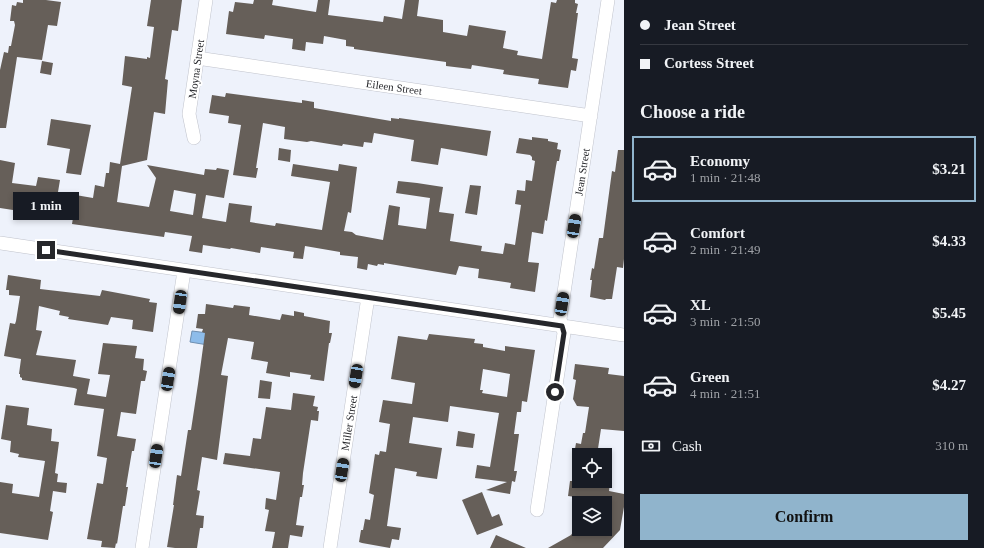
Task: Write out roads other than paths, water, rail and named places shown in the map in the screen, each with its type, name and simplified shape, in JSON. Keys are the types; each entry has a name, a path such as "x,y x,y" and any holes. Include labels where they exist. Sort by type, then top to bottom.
{"street":[{"name":"Moyna Street","path":"194,138 189,114 206,0"},
{"name":"Jean Street","path":"537,510 564,333 560,319 608,0"},
{"name":"Eileen Street","path":"198,58 591,116"},
{"path":"0,243 624,335"},
{"path":"142,548 184,271"},
{"name":"Miller Street","path":"330,548 368,297"}],"water":[{"path":"192,331 208,333 208,345 190,342"}]}
